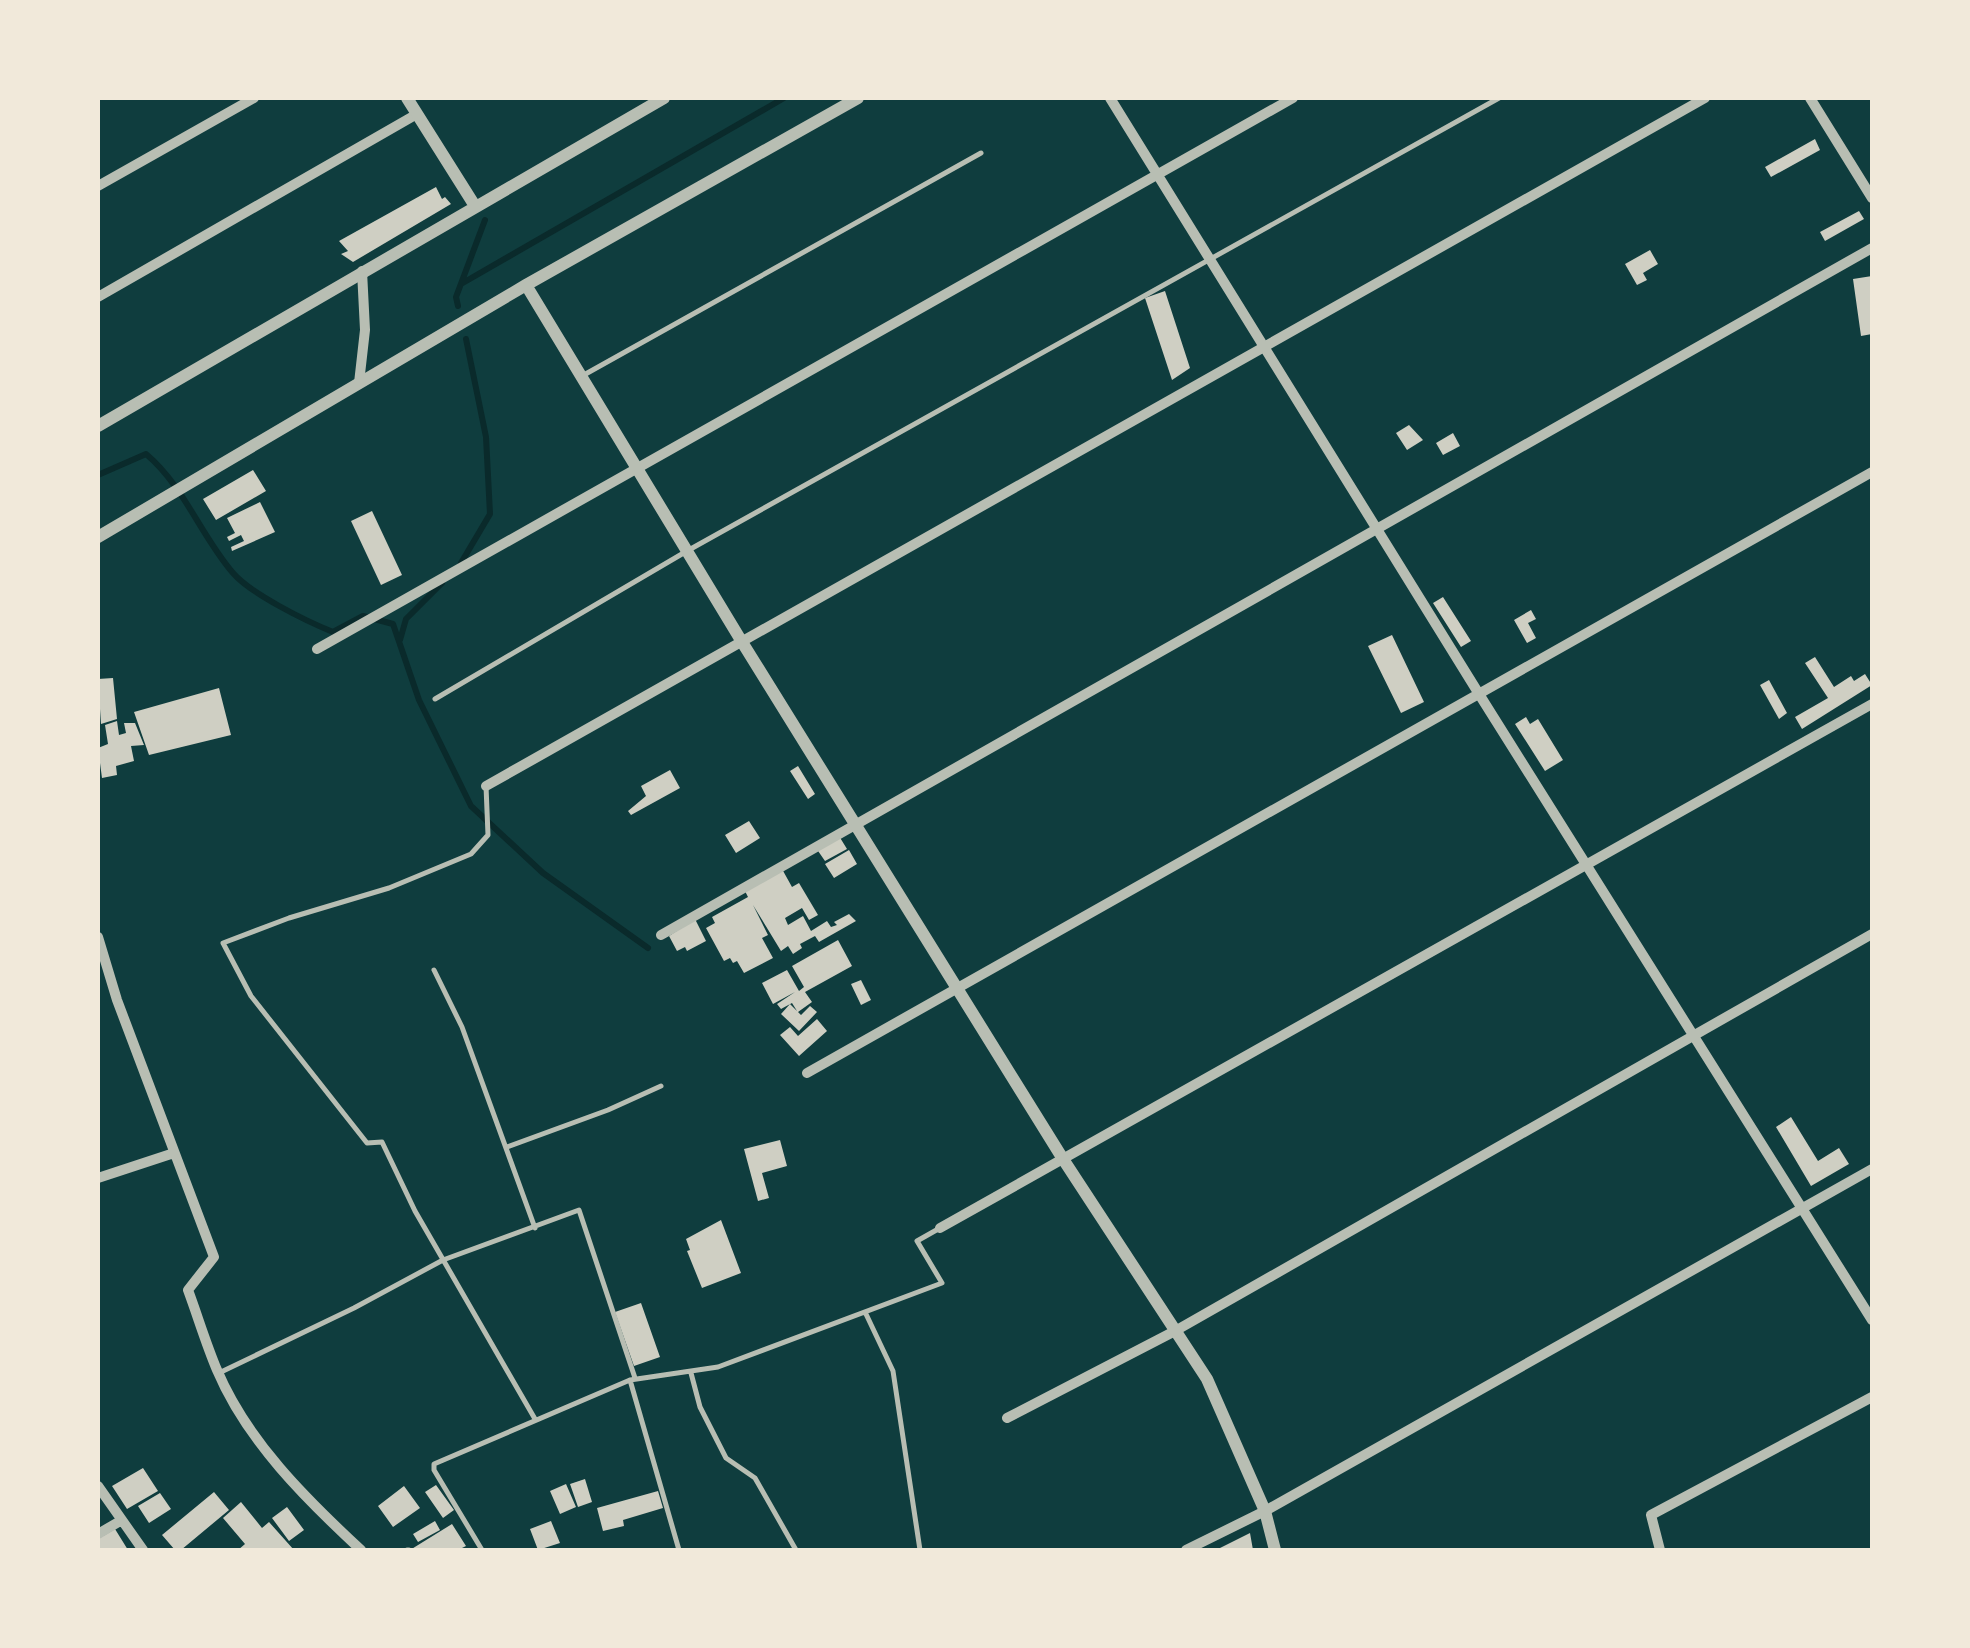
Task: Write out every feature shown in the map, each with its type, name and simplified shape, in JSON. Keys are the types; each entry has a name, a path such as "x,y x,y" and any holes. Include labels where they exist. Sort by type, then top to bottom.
{"street":[{"path":"98,186 254,98"},
{"path":"407,98 475,206"},
{"path":"98,426 664,98"},
{"path":"98,537 526,285 858,98"},
{"path":"1110,98 1872,1320"},
{"path":"317,649 1293,98"},
{"path":"486,786 1705,98"},
{"path":"1810,98 1872,198"},
{"path":"98,296 417,114"},
{"path":"661,935 1872,248"},
{"path":"360,382 365,330 362,272"},
{"path":"526,285 1063,1159 1207,1378 1264,1511 1275,1550"},
{"path":"807,1073 1872,472"},
{"path":"940,1228 1872,704"},
{"path":"1008,1418 1175,1331 1872,934"},
{"path":"98,937 214,1257 188,1290 218,1373 248,1425 303,1496 361,1550"},
{"path":"98,1178 174,1154"},
{"path":"1186,1550 1264,1511 1872,1170"},
{"path":"1660,1550 1651,1515 1872,1398"},
{"path":"98,1486 143,1550"},
{"path":"98,1534 122,1520"}],"lane":[{"path":"435,698 687,551 1499,98"},
{"path":"581,376 981,153"},
{"path":"486,786 488,835 472,854 390,888 289,918 223,943 251,996 368,1142 382,1142 443,1260 536,1419"},
{"path":"434,970 462,1027 535,1228"},
{"path":"507,1147 661,1086"},
{"path":"218,1373 443,1260 579,1210 633,1379 678,1550"},
{"path":"482,1550 434,1464 633,1379 718,1367 942,1284 916,1241 940,1228"},
{"path":"866,1314 893,1372 920,1550"},
{"path":"691,1373 700,1407 726,1458 755,1478 796,1550"}],"building":[{"path":"1815,139 1820,150 1771,177 1765,167"},
{"path":"436,187 442,199 445,197 451,204 353,262 341,254 348,251 339,241"},
{"path":"1859,211 1864,219 1825,241 1820,232"},
{"path":"1650,250 1658,264 1643,273 1647,280 1637,285 1625,264"},
{"path":"1872,276 1872,334 1861,336 1853,279"},
{"path":"1165,291 1190,368 1172,380 1145,298"},
{"path":"1409,425 1423,440 1407,450 1396,433"},
{"path":"1453,433 1460,446 1443,455 1436,443"},
{"path":"253,470 266,491 216,520 203,499"},
{"path":"260,502 275,532 232,551 231,547 244,541 241,535 229,541 227,537 235,533 227,518"},
{"path":"372,511 402,575 381,585 351,521"},
{"path":"1443,597 1471,641 1461,647 1433,603"},
{"path":"1531,610 1536,619 1528,623 1536,638 1527,643 1514,620"},
{"path":"1392,635 1424,702 1401,713 1368,646"},
{"path":"1815,657 1834,687 1851,676 1854,681 1865,674 1872,685 1802,729 1795,717 1828,698 1805,663"},
{"path":"113,678 117,719 101,724 98,679"},
{"path":"1769,680 1787,713 1779,719 1760,685"},
{"path":"219,688 231,735 149,755 134,712"},
{"path":"1526,717 1530,724 1538,719 1563,760 1545,771 1515,724"},
{"path":"117,721 119,735 126,733 124,723 135,723 144,745 131,746 134,761 116,766 117,775 102,778 98,748 108,744 105,725"},
{"path":"798,766 815,794 808,799 790,771"},
{"path":"670,770 680,788 631,815 628,811 646,796 641,786"},
{"path":"749,821 760,838 736,853 725,835"},
{"path":"839,836 847,849 825,861 816,848"},
{"path":"849,850 857,864 834,878 825,864"},
{"path":"782,869 792,887 799,883 818,915 809,920 802,908 785,918 788,925 803,916 811,931 827,921 831,927 837,925 834,922 849,914 856,921 819,942 815,936 800,944 802,948 793,954 788,946 781,951 753,905 768,935 762,938 773,958 744,973 737,961 724,961 706,928 715,923 712,917 748,897 745,891"},
{"path":"695,919 706,941 687,951 685,947 677,951 669,936"},
{"path":"838,940 852,966 805,992 812,1002 798,1012 801,1015 810,1006 817,1012 799,1031 781,1014 790,1004 781,1009 777,1004 795,992 773,1004 762,983 787,970 799,991 804,987 792,966"},
{"path":"861,980 871,1000 861,1005 851,984"},
{"path":"817,1019 827,1031 799,1056 780,1035 790,1027 798,1036"},
{"path":"1791,1117 1818,1161 1839,1148 1849,1164 1811,1186 1776,1127"},
{"path":"780,1140 787,1166 762,1173 769,1198 758,1201 744,1149"},
{"path":"721,1220 741,1273 702,1288 686,1239"},
{"path":"641,1303 660,1357 634,1366 615,1312"},
{"path":"143,1468 158,1491 127,1509 112,1486"},
{"path":"585,1479 592,1502 578,1507 570,1484"},
{"path":"566,1484 576,1507 560,1514 550,1491"},
{"path":"436,1485 454,1510 443,1518 425,1492"},
{"path":"404,1486 420,1508 393,1527 378,1506"},
{"path":"658,1491 663,1508 623,1520 624,1526 603,1531 597,1508"},
{"path":"214,1492 229,1510 181,1550 175,1550 162,1535"},
{"path":"160,1493 171,1509 149,1523 138,1506"},
{"path":"241,1502 262,1528 269,1522 294,1550 238,1550 245,1544 223,1518"},
{"path":"287,1507 304,1530 289,1541 272,1518"},
{"path":"435,1521 440,1530 418,1542 413,1534"},
{"path":"551,1521 560,1543 538,1550 530,1529"},
{"path":"452,1524 466,1546 458,1550 410,1550"},
{"path":"115,1529 128,1550 98,1550 98,1539"},
{"path":"1250,1533 1253,1550 1216,1550"}],"waterway":[{"path":"461,284 784,98"},
{"path":"458,306 456,297 485,220"},
{"path":"461,563 490,514 486,437 466,339"},
{"path":"98,475 146,454 171,481 222,559 252,590 333,632 363,616 393,624 419,700 471,806 543,873 648,948"},
{"path":"400,640 406,619 442,583"}]}
